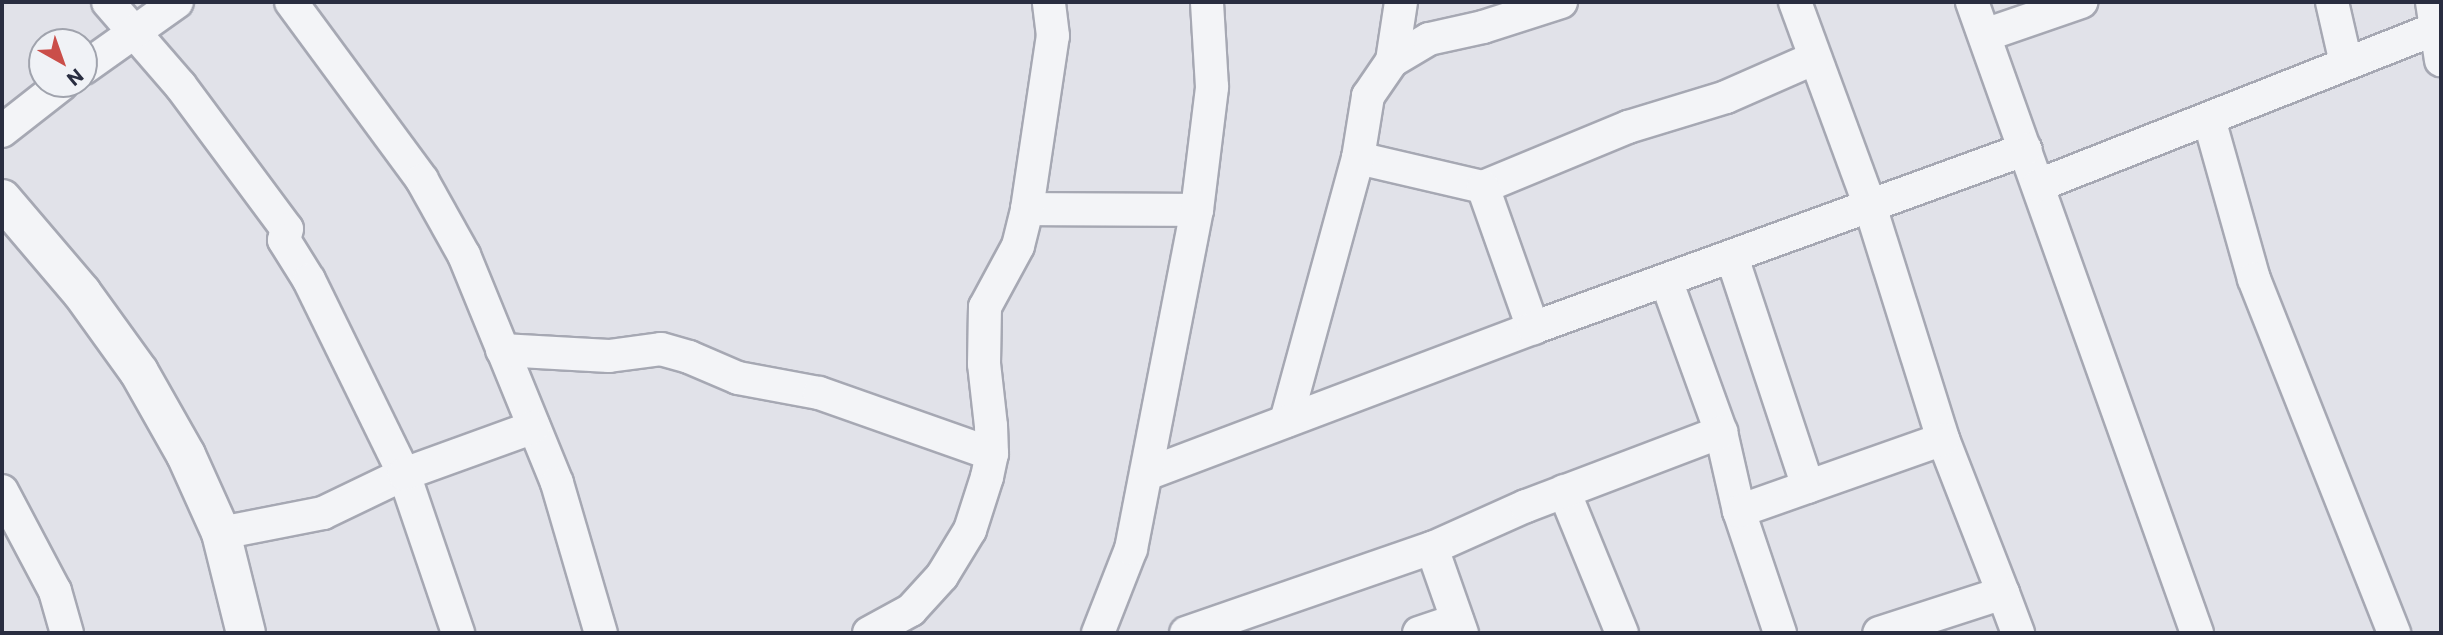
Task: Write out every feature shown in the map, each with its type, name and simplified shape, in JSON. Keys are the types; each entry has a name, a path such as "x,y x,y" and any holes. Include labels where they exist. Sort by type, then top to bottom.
{"street":[{"path":"108,2 202,114 287,229 284,240 309,280 404,474 458,633"},
{"path":"98,58 177,2"},
{"path":"291,2 422,180 464,255 557,483 601,633"},
{"path":"869,633 911,610 942,576 971,530 992,454 984,364 985,307 1018,246 1027,209 1053,36 1049,2"},
{"path":"1098,633 1131,548 1197,210 1212,87 1206,2"},
{"path":"1392,61 1401,2"},
{"path":"1286,421 1358,158 1368,96 1392,61 1429,38 1483,27 1561,2"},
{"path":"1795,2 1870,206 1943,439 2018,633"},
{"path":"1972,2 2197,633"},
{"path":"1984,34 2081,2"},
{"path":"2332,2 2346,63"},
{"path":"2039,185 2346,63 2437,19 2441,60"},
{"path":"1358,158 1483,187 1628,127 1726,97 1815,58"},
{"path":"2,131 44,98"},
{"path":"2208,120 2254,279 2394,633"},
{"path":"1147,474 1533,328 2026,149"},
{"path":"1483,187 1533,328"},
{"path":"2,199 82,293 139,372 186,455 221,533 246,633"},
{"path":"1027,209 1197,210"},
{"path":"1732,257 1808,487"},
{"path":"1666,280 1721,432 1740,511 1780,633"},
{"path":"502,350 609,355 661,349 689,357 738,378 819,393 992,454"},
{"path":"221,533 323,513 404,474 534,427"},
{"path":"1186,633 1432,548 1564,491 1721,432"},
{"path":"1740,511 1943,439"},
{"path":"2,491 55,591 67,633"},
{"path":"1564,491 1622,633"},
{"path":"1419,633 1459,626 1432,548"},
{"path":"1879,633 2003,593"}]}
